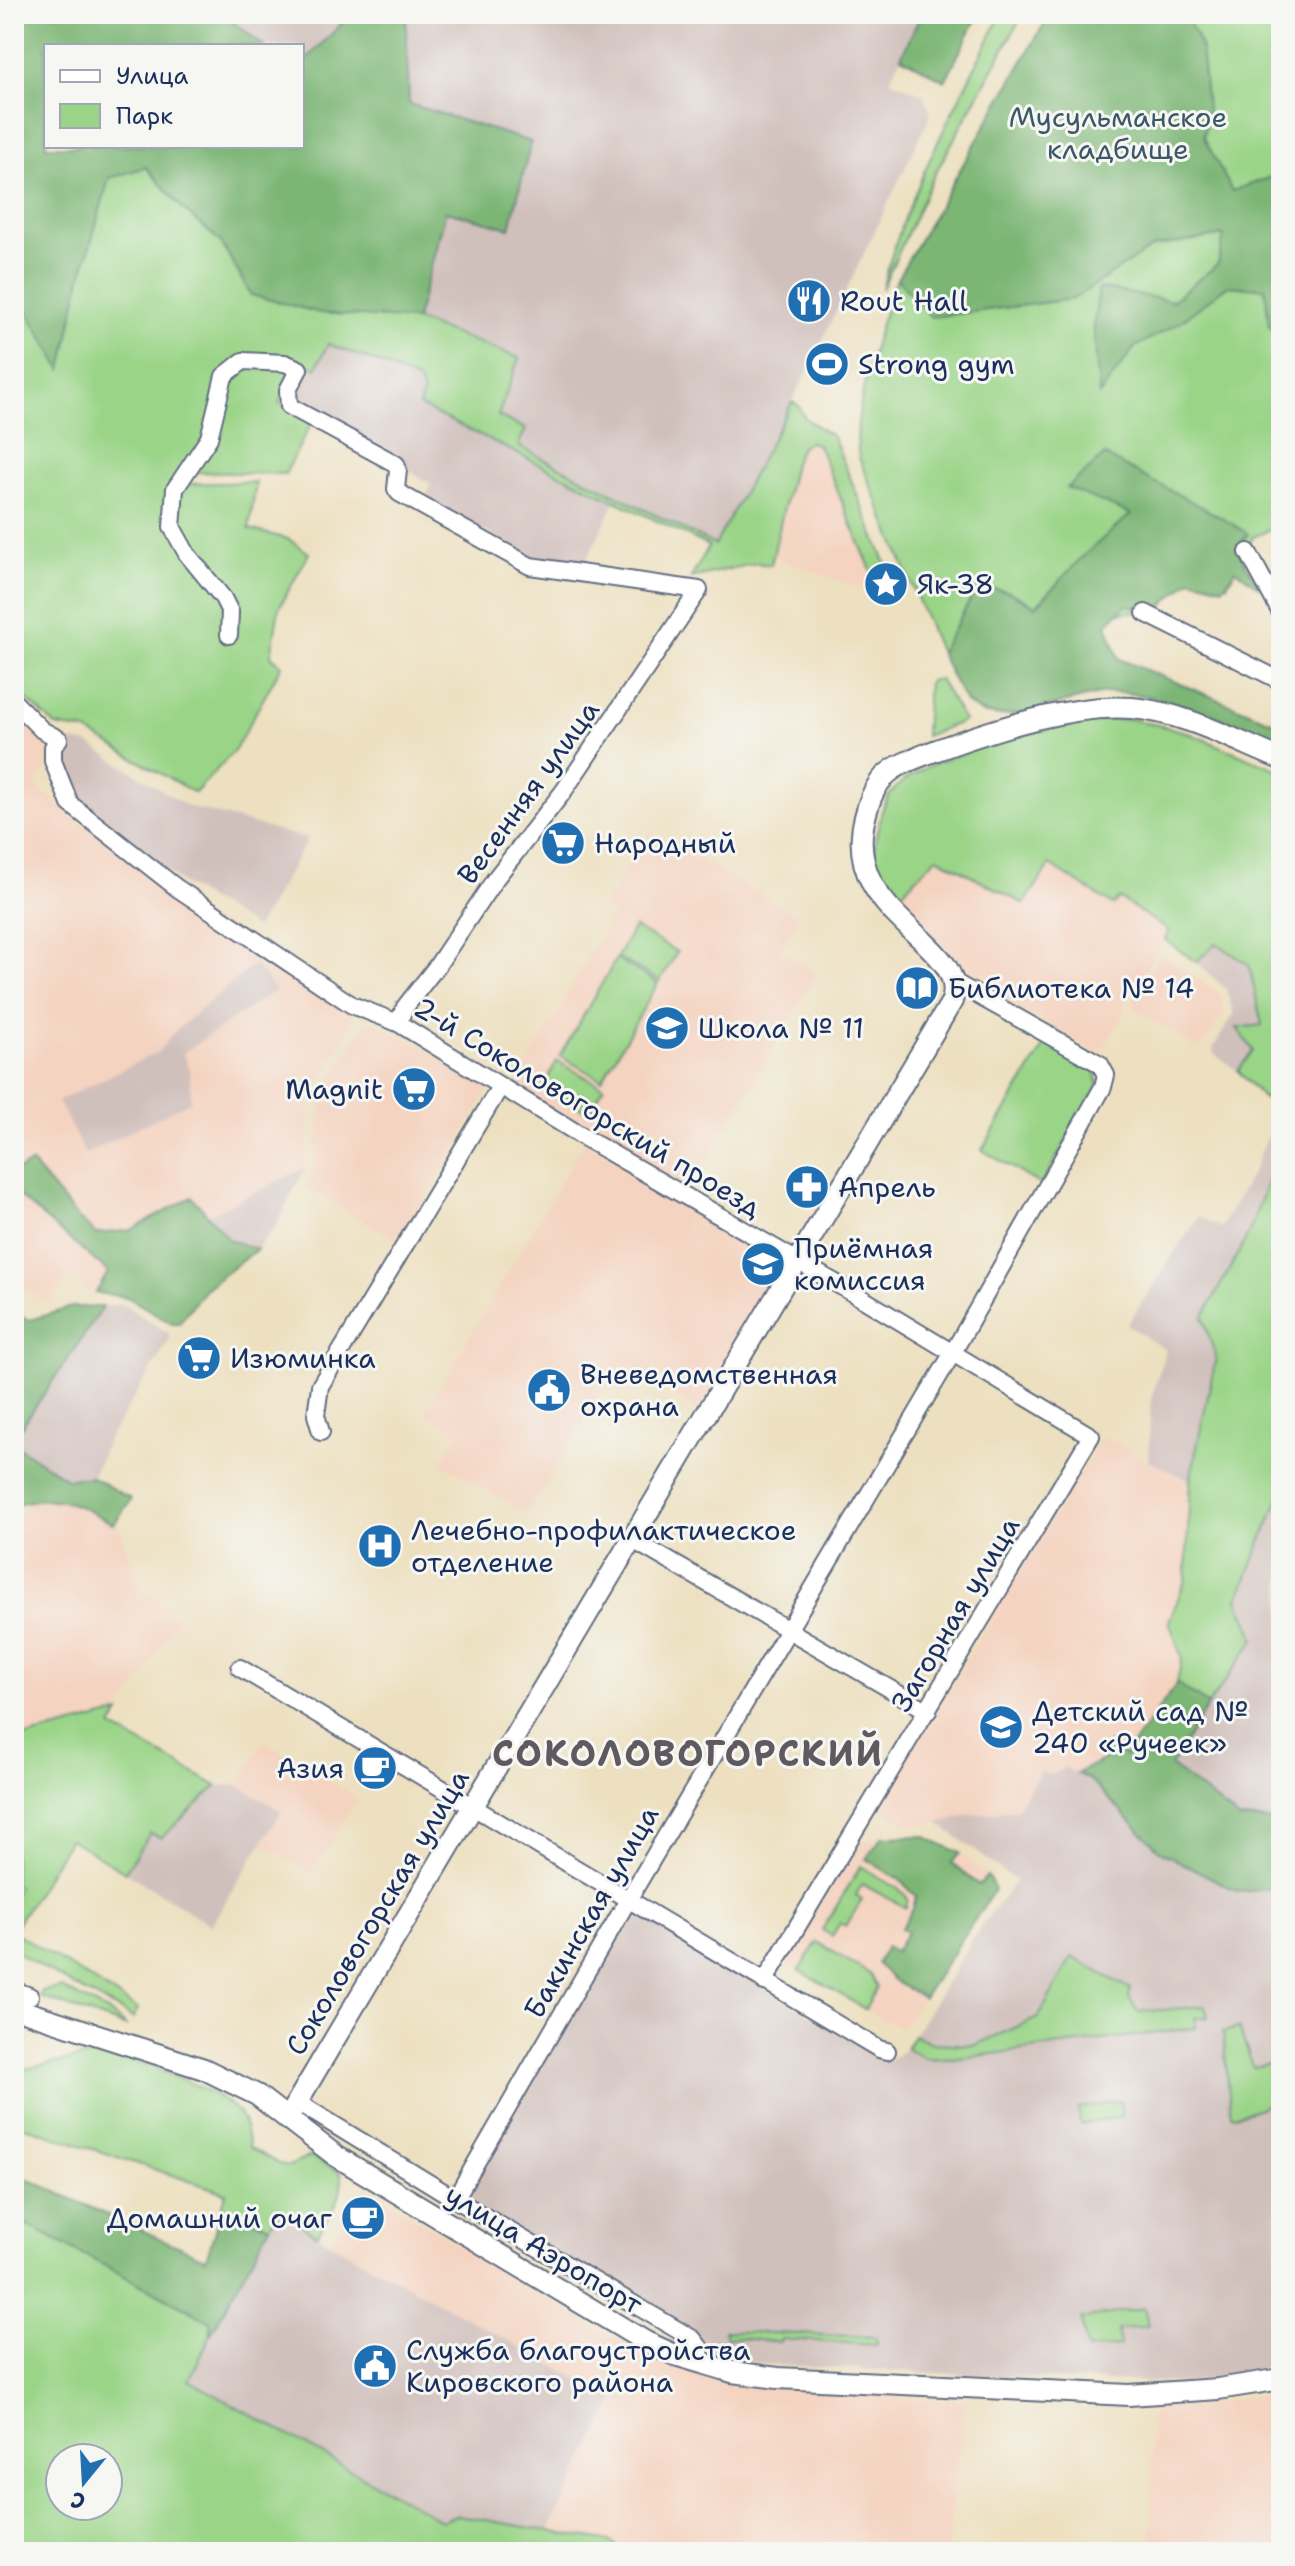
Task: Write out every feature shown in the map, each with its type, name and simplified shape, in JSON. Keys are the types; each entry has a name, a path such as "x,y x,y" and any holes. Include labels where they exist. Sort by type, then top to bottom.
{"main road":[{"path":"955,986 942,959 876,894 864,870 861,832 865,813 877,787 893,769 996,730 1076,711 1106,708 1156,712 1281,759"},
{"name":"Соколовогорская улица","path":"292,2110 952,1001 955,986"},
{"name":"улица Аэропорт","path":"19,1998 204,2069 292,2110 363,2173 646,2342 701,2363 732,2372 778,2378 1129,2395 1218,2389 1281,2379"}],"street":[{"name":"Весенняя улица","path":"229,635 230,612 223,598 187,554 172,527 175,489 209,438 224,376 243,361 285,363 299,369 288,390 289,406 396,464 396,489 399,493 530,566 699,590 572,780 495,879 437,966 405,1007 398,1023"},
{"path":"1248,552 1281,613"},
{"path":"1145,613 1281,681"},
{"name":"2-й Соколовогорский проезд","path":"14,702 42,730 59,739 53,747 53,761 70,804 177,888 352,1005 398,1023 500,1087 1091,1436"},
{"name":"Бакинская улица","path":"455,2199 628,1900 952,1354 1103,1087 1104,1069 1089,1057 955,986"},
{"path":"321,1432 316,1415 320,1386 500,1087"},
{"name":"Загорная улица","path":"764,1982 1091,1436"},
{"path":"633,1540 928,1711"},
{"path":"240,1668 764,1982 887,2051"},
{"path":"292,2110 455,2199 693,2339 700,2348 701,2363"}],"shaded area":[{"path":"222,14 351,14 304,62 304,44 261,44"},
{"path":"406,14 921,14 890,80 923,94 931,114 806,374 716,545 517,446 498,416 519,358 416,320 446,211 409,105"},
{"path":"327,344 420,381 423,393 419,406 616,500 584,565 523,559 513,546 425,500 431,484 293,400 304,375 316,368"},
{"path":"810,442 818,445 882,596 773,557 794,463 801,447"},
{"path":"14,712 49,743 47,766 35,786 172,894 348,1010 353,1019 311,1103 305,1168 208,1215 192,1197 131,1230 96,1234 78,1218 31,1163 14,1172","holes":["254,965 276,991 182,1053 190,1071 59,1101 158,1052"]},
{"path":"73,741 89,744 187,806 308,839 256,928 182,883 76,798 59,756"},
{"name":"Школа № 11","path":"651,831 799,917 780,951 818,973 688,1191 514,1088 613,913 603,905"},
{"path":"937,857 1024,904 1050,865 1113,904 1118,897 1170,931 1123,1004 1123,1018 1101,1051 1095,1052 983,990 969,969 895,899"},
{"path":"1216,943 1249,965 1262,1026 1253,1050 1238,1071 1214,1054 1213,1048 1234,1014 1226,989 1196,962"},
{"path":"1161,956 1221,994 1224,1014 1201,1045 1195,1047 1133,1008 1134,997"},
{"path":"254,964 276,990 183,1053 190,1071 191,1101 85,1154 58,1101 158,1052 174,1032"},
{"path":"372,1022 406,1037 490,1087 400,1242 304,1186 314,1170 321,1102 325,1091 363,1027"},
{"path":"1278,1083 1281,1085 1281,1165 1268,1180 1248,1235 1203,1317 1216,1358 1190,1480 1148,1461 1151,1399 1166,1350 1127,1325 1199,1216 1221,1228 1254,1169 1272,1125 1265,1099"},
{"path":"584,1142 782,1258 785,1264 698,1411 620,1363 526,1514 441,1463 457,1432 425,1412"},
{"path":"305,1168 275,1227 257,1249 229,1240 208,1215"},
{"path":"14,1192 109,1272 96,1293 67,1278 50,1303 14,1284"},
{"path":"118,1304 168,1333 170,1339 108,1439 92,1477 67,1479 14,1443 14,1438 103,1307"},
{"path":"1103,1436 1190,1480 1186,1579 1169,1621 1183,1658 1177,1683 1124,1756 1103,1760 1077,1773 1064,1767 1053,1776 1040,1772 1016,1810 968,1815 926,1826 909,1824 886,1814 878,1804"},
{"path":"1281,1493 1281,1866 1159,1767 1255,1639 1238,1599"},
{"path":"32,1499 70,1501 120,1527 139,1590 151,1594 178,1620 120,1713 14,1740 14,1521"},
{"path":"264,1741 358,1798 312,1873 262,1844 282,1811 238,1785"},
{"path":"1064,1767 1090,1780 1161,1852 1239,1892 1281,1888 1281,2366 1184,2383 757,2364 718,2354 699,2338 473,2205 467,2194 625,1918 638,1912 885,2060 892,2059 906,2048 981,1926 1016,1881 938,1823 968,1815 1016,1810 1040,1772 1053,1775"},
{"path":"238,1785 282,1811 211,1925 125,1872 150,1833 162,1838 217,1786"},
{"path":"924,1836 960,1853 987,1876 995,1889 902,2028 866,2011 782,1960 853,1845 882,1837"},
{"path":"365,2188 639,2353 713,2380 742,2386 966,2402 947,2552 635,2552 618,2548 611,2542 548,2532 614,2399 330,2243 357,2193"},
{"name":"Служба благоустройства Кировского района","path":"279,2211 330,2243 615,2399 548,2532 458,2515 443,2521 189,2380"},
{"path":"1281,2392 1281,2552 1151,2552 1151,2409"}],"green space":[{"path":"14,14 222,14 261,44 44,44 44,148 304,148 304,62 351,14 406,14 409,104 531,142 510,228 446,211 416,320 321,313 251,295 221,242 183,209 146,167 109,178 79,285 62,370 29,314 14,298"},
{"path":"921,14 979,14 945,81 901,57"},
{"path":"1001,14 1023,14 931,181 882,289 919,183"},
{"path":"1050,14 1281,14 1281,207 1155,246 1225,235 1218,264 1172,301 1099,288 1094,328 1100,394 1135,347 1180,322 1227,286 1265,288 1269,327 1281,334 1281,525 1253,537 1227,585 1190,575 1155,610 1103,614 1058,703 1012,714 983,714 967,704 940,653 860,460 857,442 862,396 875,343 897,279","holes":["1152,247 1073,299 937,316"]},
{"name":"Мусульманское кладбище","path":"1050,14 1185,14 1201,46 1208,118 1203,136 1232,191 1281,176 1281,334 1269,327 1265,288 1227,286 1180,322 1135,347 1099,395 1094,328 1099,288 1172,301 1218,264 1224,235 1153,247 1073,299 931,317 897,279"},
{"path":"146,167 183,209 221,242 251,295 321,313 416,320 519,358 498,416 526,429 518,446 715,545 792,402 798,405 805,418 833,437 896,588 892,595 882,596 818,445 810,442 801,447 794,463 771,565 756,563 691,578 709,546 419,406 423,393 419,381 328,344 316,368 299,362 240,359 184,484 256,482 249,529 288,539 309,553 279,608 271,656 282,665 235,750 195,793 86,731 56,726 14,688 14,298 29,314 62,369 79,285 109,178"},
{"path":"246,365 289,369 292,373 279,403 312,422 285,474 192,472 227,380"},
{"path":"1105,455 1248,534 1237,549 1260,588 1236,570 1223,587 1191,579 1156,611 1126,605 1107,624 1119,659 1281,725 1281,745 1196,710 1149,696 1107,693 1025,712 993,715 974,708 957,687 940,653 979,585 1009,592 1036,606 1083,556 1131,514 1067,488"},
{"path":"939,679 964,721 925,736 928,681"},
{"path":"1131,719 1183,731 1281,771 1281,1085 1278,1083 1264,1099 1238,1071 1253,1050 1237,1028 1262,1025 1249,965 1216,943 1196,962 1165,940 1169,931 1119,898 1113,905 1050,865 1024,904 937,857 895,899 877,868 874,851 882,811 892,792 907,779 955,756 1013,738 1088,722"},
{"path":"634,927 677,952 660,981 617,957"},
{"path":"616,959 658,983 602,1080 560,1056"},
{"path":"1046,1043 1096,1072 1098,1086 1041,1185 982,1150"},
{"path":"557,1061 604,1087 589,1113 543,1087"},
{"path":"31,1163 78,1218 96,1234 131,1230 192,1197 229,1240 257,1249 206,1288 179,1323 172,1323 127,1297 96,1293 108,1272 14,1192 14,1172"},
{"path":"1281,1165 1281,1493 1238,1599 1255,1639 1208,1705 1177,1683 1182,1658 1169,1621 1186,1579 1190,1480 1216,1358 1203,1317 1248,1235 1268,1180"},
{"path":"72,1307 103,1307 14,1438 14,1314 30,1320"},
{"path":"14,1444 67,1479 92,1477 131,1499 114,1524 66,1502 43,1499 14,1505"},
{"path":"1177,1683 1208,1705 1171,1766 1239,1819 1281,1821 1281,1888 1239,1892 1161,1852 1090,1780 1077,1773 1103,1760 1109,1743 1125,1756"},
{"path":"120,1713 112,1727 217,1786 161,1838 150,1833 125,1872 70,1839 14,1929 14,1895 18,1887 14,1882 14,1767 17,1764 14,1740"},
{"path":"924,1836 960,1853 952,1863 979,1885 987,1876 995,1889 923,1998 893,1980 877,1963 886,1947 895,1952 907,1932 901,1928 913,1909 916,1896 900,1880 866,1859 882,1837"},
{"path":"861,1866 904,1893 908,1899 906,1908 862,1884 856,1895 862,1899 846,1926 840,1923 832,1936 822,1930"},
{"path":"14,1932 138,2009 133,2018 14,1950"},
{"path":"817,1942 870,1974 877,1988 865,2009 799,1970"},
{"path":"1072,1957 1130,1989 1129,1997 1138,2012 1205,2006 1208,2017 1195,2018 1195,2028 952,2059 925,2058 906,2048 914,2035 932,2043 975,2045 1038,2018"},
{"path":"61,1988 107,2011 127,2027 40,1997 42,1991"},
{"path":"1239,2028 1253,2067 1281,2062 1281,2082 1276,2095 1266,2105 1231,2115 1223,2032"},
{"path":"104,2053 174,2076 213,2094 237,2111 249,2147 279,2164 289,2166 311,2156 341,2173 338,2198 317,2235 279,2211 270,2226 222,2208 226,2193 14,2123 14,2071"},
{"path":"1120,2101 1122,2117 1081,2124 1078,2109"},
{"path":"14,2173 206,2259 222,2208 270,2226 211,2334 210,2321 14,2218"},
{"path":"14,2218 210,2321 211,2334 189,2380 442,2521 458,2515 611,2542 618,2548 635,2552 14,2552"},
{"path":"1144,2308 1148,2326 1118,2330 1120,2346 1087,2350 1081,2319"},
{"path":"724,2331 876,2337 876,2345 781,2339 780,2342 727,2337"}],"place":[{"name":"Rout Hall","path":"809,301"},
{"name":"Strong gym","path":"827,364"},
{"name":"Як-38","path":"886,584"},
{"name":"Народный","path":"563,843"},
{"name":"Библиотека № 14","path":"917,988"},
{"name":"Школа № 11","path":"667,1028"},
{"name":"Magnit","path":"414,1089"},
{"name":"Апрель","path":"807,1187"},
{"name":"Приёмная комиссия","path":"763,1264"},
{"name":"Изюминка","path":"199,1358"},
{"name":"Вневедомственная охрана","path":"549,1390"},
{"name":"Лечебно-профилактическое отделение","path":"380,1546"},
{"name":"Детский сад № 240 «Ручеек»","path":"1001,1727"},
{"name":"Азия","path":"375,1768"},
{"name":"Домашний очаг","path":"363,2218"},
{"name":"Служба благоустройства Кировского района","path":"375,2366"}],"district":[{"name":"СОКОЛОВОГОРСКИЙ","path":"688,1753"}]}
